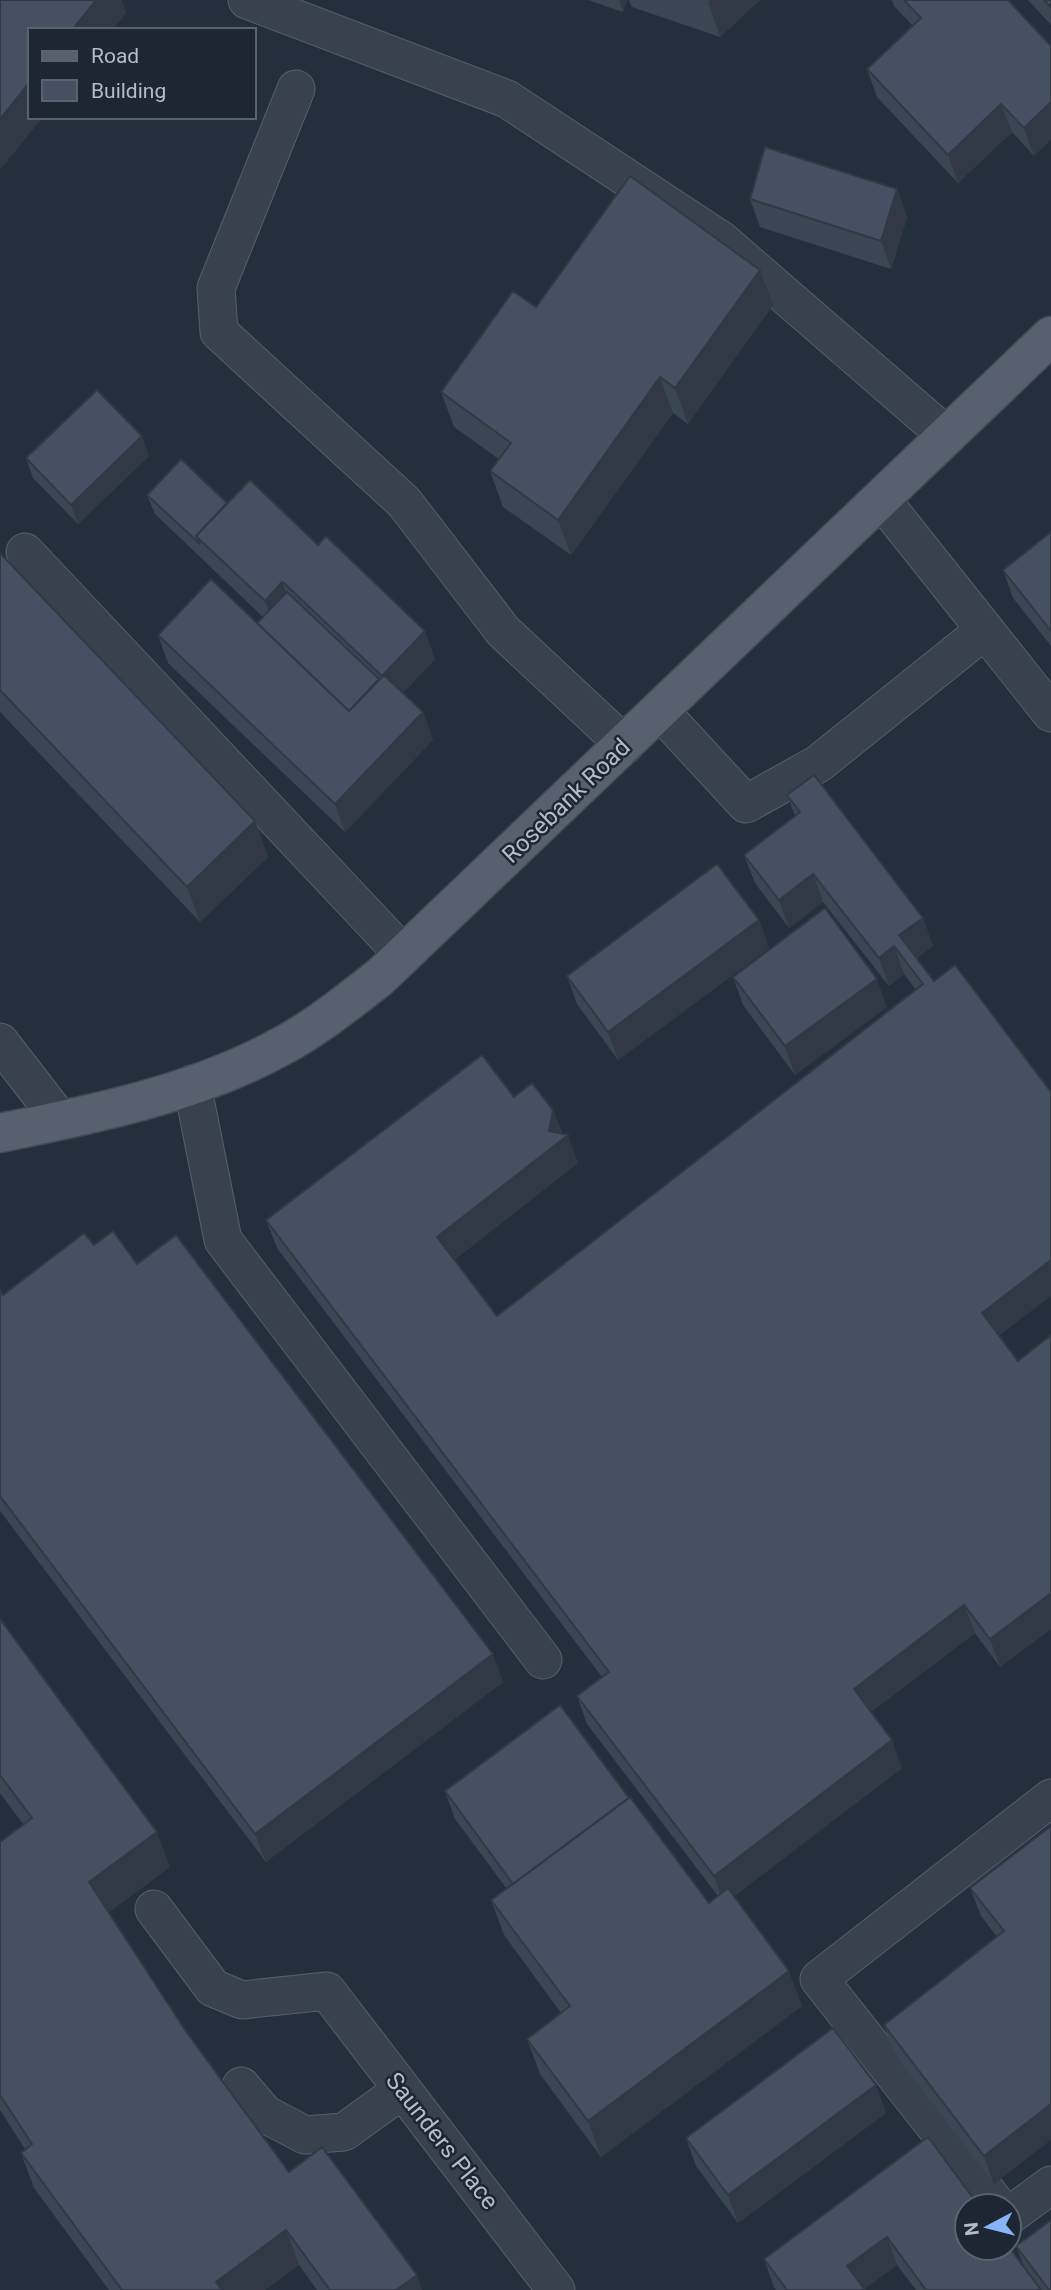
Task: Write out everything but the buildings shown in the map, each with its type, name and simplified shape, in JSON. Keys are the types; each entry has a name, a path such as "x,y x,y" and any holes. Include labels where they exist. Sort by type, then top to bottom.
{"main road":[{"name":"Rosebank Road","path":"0,1133 132,1104 231,1070 279,1047 326,1018 380,977 1051,335"}],"street":[{"path":"247,0 507,99 721,240 946,435"},
{"path":"296,89 216,288 219,332 404,502 503,631 625,745"},
{"path":"881,499 1051,713"},
{"path":"25,552 404,955"},
{"path":"660,711 746,804 818,764 985,630"},
{"path":"0,1042 61,1121"},
{"path":"192,1084 223,1240 543,1660"},
{"path":"987,2192 819,1979 1051,1798"},
{"name":"Saunders Place","path":"154,1909 213,1988 242,2000 327,1991 556,2290"},
{"path":"241,2086 265,2114 305,2135 344,2132 402,2090"},
{"path":"1023,2206 1051,2185"}]}
